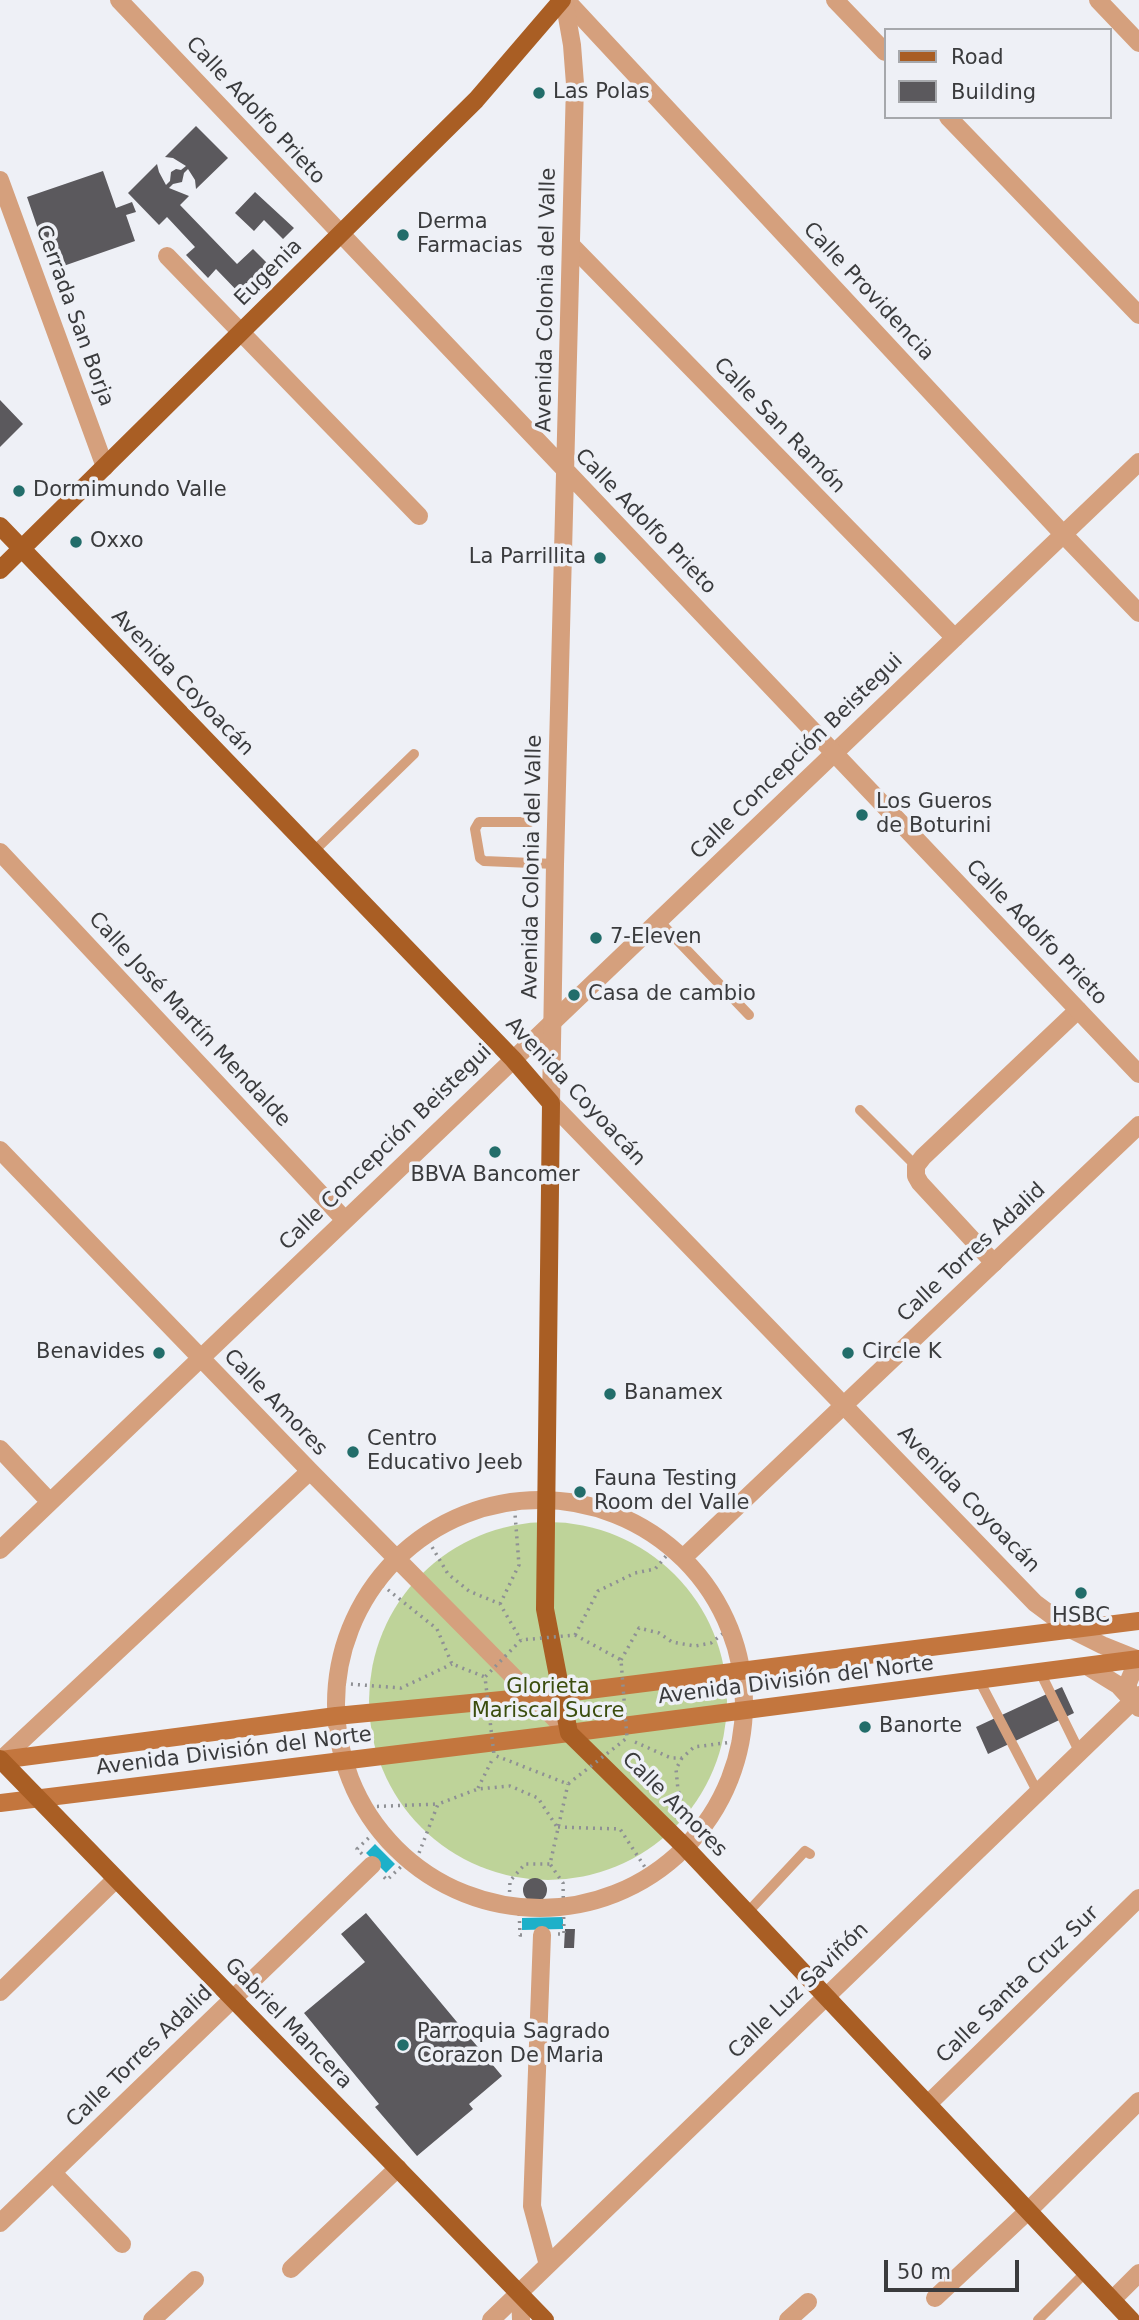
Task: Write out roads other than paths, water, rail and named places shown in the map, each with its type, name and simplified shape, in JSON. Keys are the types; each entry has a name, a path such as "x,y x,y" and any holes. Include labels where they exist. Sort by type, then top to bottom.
{"main road":[{"name":"Eugenia","path":"0,570 476,100 564,0"},
{"name":"Avenida Coyoacán","path":"0,526 513,1059 551,1103"},
{"name":"Avenida Colonia del Valle","path":"551,1103 545,1609 569,1733"},
{"name":"Avenida División del Norte","path":"0,1759 336,1716 533,1697 1139,1621"},
{"name":"Avenida División del Norte","path":"0,1803 1139,1659"},
{"name":"Calle Amores","path":"569,1733 685,1847 1131,2320"},
{"name":"Gabriel Mancera","path":"0,1759 545,2320"}],"street":[{"name":"Calle Adolfo Prieto","path":"119,0 1139,1074"},
{"name":"Avenida Colonia del Valle","path":"551,1103 575,84 564,0"},
{"name":"Calle Providencia","path":"564,0 1139,613"},
{"path":"835,0 884,51"},
{"path":"1098,0 1139,43"},
{"path":"950,119 1139,315"},
{"name":"Cerrada San Borja","path":"0,180 106,467"},
{"name":"Calle San Ramón","path":"571,246 955,638"},
{"path":"167,256 419,516"},
{"name":"Calle Concepción Beistegui","path":"0,1550 1139,462"},
{"name":"Calle José Martín Mendalde","path":"0,852 344,1219"},
{"path":"994,1263 920,1183 916,1176 916,1166 1078,1010"},
{"name":"Avenida Coyoacán","path":"551,1103 1035,1603 1070,1629 1139,1659"},
{"name":"Calle Torres Adalid","path":"678,1553 844,1405 1139,1125"},
{"name":"Calle Amores","path":"0,1150 310,1471 569,1733"},
{"path":"0,1449 50,1502"},
{"path":"0,1759 310,1471"},
{"path":"546,1499 592,1506 635,1522 678,1553 710,1590 730,1628 741,1670 744,1711 740,1741 726,1786 702,1827 685,1847 650,1875 609,1896 564,1907 509,1906 459,1892 414,1866 392,1846 363,1807 344,1761 336,1716 337,1683 350,1629 377,1581 396,1559 425,1535 468,1513 514,1501 546,1499"},
{"path":"1137,1702 1128,1691 1128,1683 1139,1659"},
{"path":"1087,1666 1118,1685 1137,1702"},
{"name":"Calle Luz Saviñón","path":"491,2320 1038,1793 1137,1702"},
{"name":"Calle Torres Adalid","path":"0,2223 372,1865"},
{"path":"0,1992 116,1879"},
{"name":"Calle Santa Cruz Sur","path":"928,2104 1139,1898"},
{"path":"542,1935 532,2206 548,2265"},
{"path":"934,2298 1028,2211 1139,2101"},
{"path":"291,2269 398,2168"},
{"path":"53,2173 122,2244"},
{"path":"1112,2300 1139,2273"},
{"path":"152,2320 195,2280"},
{"path":"520,2292 521,2320"},
{"path":"788,2320 808,2302"}],"lane":[{"path":"313,852 414,754"},
{"path":"530,822 479,822 475,829 480,858 484,861 555,864"},
{"path":"659,920 749,1015"},
{"path":"860,1110 916,1166"},
{"path":"1040,1672 1080,1753"},
{"path":"979,1680 1038,1793"},
{"path":"747,1913 805,1851 810,1854"},
{"path":"1038,2320 1086,2272"}],"water":[{"path":"375,1844 395,1864 386,1873 366,1853"},
{"path":"563,1917 563,1929 522,1930 522,1918"}],"place":[{"name":"Las Polas","path":"539,93"},
{"name":"Derma Farmacias","path":"403,235"},
{"name":"Dormimundo Valle","path":"19,491"},
{"name":"Oxxo","path":"76,542"},
{"name":"La Parrillita","path":"600,558"},
{"name":"Los Gueros de Boturini","path":"862,815"},
{"name":"7-Eleven","path":"596,938"},
{"name":"Casa de cambio","path":"574,995"},
{"name":"BBVA Bancomer","path":"495,1152"},
{"name":"Benavides","path":"159,1353"},
{"name":"Circle K","path":"848,1353"},
{"name":"Banamex","path":"610,1394"},
{"name":"Centro Educativo Jeeb","path":"353,1452"},
{"name":"Fauna Testing Room del Valle","path":"580,1492"},
{"name":"HSBC","path":"1081,1593"},
{"name":"Banorte","path":"865,1727"},
{"name":"Parroquia Sagrado Corazon De Maria","path":"403,2045"}],"park label":[{"name":"Glorieta Mariscal Sucre","path":"548,1700"}]}
